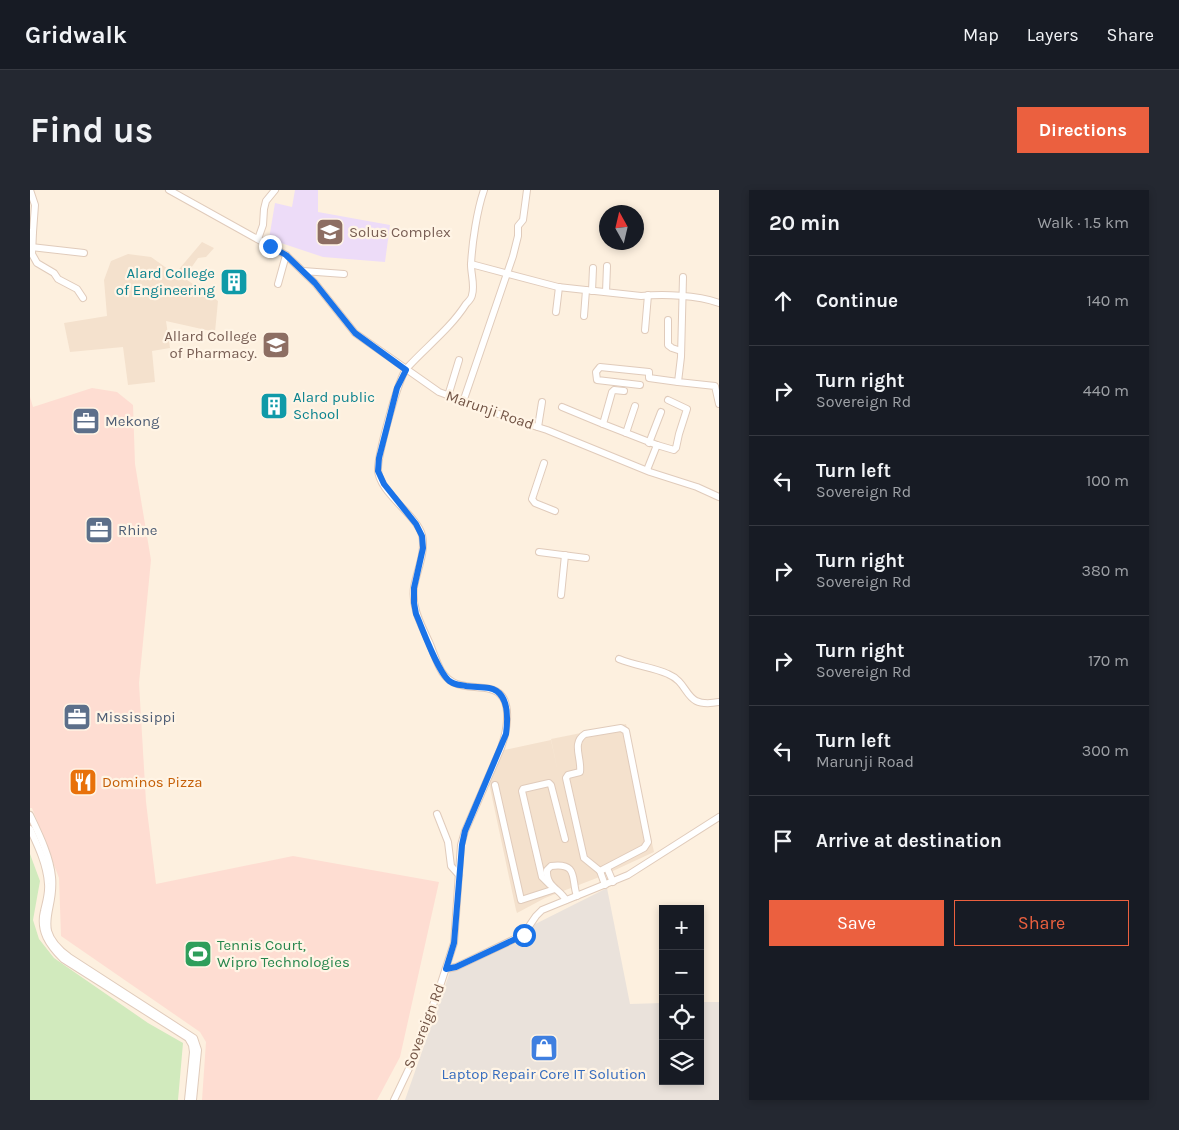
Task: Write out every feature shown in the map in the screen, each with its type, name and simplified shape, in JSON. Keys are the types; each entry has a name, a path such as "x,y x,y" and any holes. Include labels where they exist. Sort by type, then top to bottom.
{"street":[{"path":"30,190 35,205 32,213 32,254 37,263 54,274 58,279 77,289 83,298"},
{"name":"Marunji Road","path":"169,190 286,255 315,283 355,333 431,387 463,402 538,427 719,497"},
{"path":"258,239 263,225 266,201 275,190"},
{"path":"406,370 457,319 472,295 471,264 480,202 484,190"},
{"path":"463,402 513,256 518,226 523,220 526,190"},
{"path":"31,247 84,253"},
{"path":"278,284 286,255"},
{"path":"471,264 507,272 559,288 704,299 719,304"},
{"path":"606,292 607,266"},
{"path":"584,316 593,268"},
{"path":"303,271 344,274"},
{"path":"678,382 681,351 683,277"},
{"path":"556,312 559,288"},
{"path":"644,330 648,296"},
{"path":"668,320 668,345 681,351"},
{"path":"448,396 459,360"},
{"path":"640,385 598,380 596,372 600,367 649,372 649,378 715,386 719,404"},
{"name":"Sovereign Rd","path":"394,1100 414,1058 454,943 459,874 465,831 501,748 508,720 506,706 500,694 492,689 450,682 442,672 416,614 414,588 423,548 422,536 416,524 384,484 378,471 379,458 397,388 406,370"},
{"path":"603,424 612,392 614,390 624,391"},
{"path":"562,407 649,443 675,450 686,409 668,400"},
{"path":"538,427 542,402"},
{"path":"626,433 636,406"},
{"path":"649,443 661,412"},
{"path":"647,470 657,446"},
{"path":"544,463 532,499 535,503 555,511"},
{"path":"539,552 586,558"},
{"path":"561,596 565,555"},
{"path":"619,659 632,665 673,676 691,699 698,702 719,702"},
{"path":"600,870 644,848 648,842 626,731 621,728 585,734 580,738 577,745 580,772 568,775 566,778 584,858 600,870 606,885"},
{"path":"565,839 552,785 549,783 523,789 542,877 561,892 566,900"},
{"path":"495,785 520,900 522,901 553,887"},
{"path":"437,814 448,842 451,866 459,874"},
{"path":"30,815 48,880 42,921 47,940 63,959 188,1038 193,1052 188,1100"},
{"path":"446,969 456,967 524,935 542,910 628,875 719,817"},
{"path":"30,829 37,838 52,875 52,895 46,922 53,941 69,957 194,1038 198,1050 193,1100"},
{"path":"553,887 548,878 547,870 551,866 561,865 570,870 574,877 574,888 577,896"},
{"path":"607,868 613,882"}],"shaded area":[{"name":"Solus Complex","path":"295,190 318,190 318,212 390,225 385,262 323,257 269,239 275,203 292,207"},
{"path":"202,242 214,248 206,257 198,258 184,278 218,301 215,332 166,321 170,348 152,351 155,382 128,385 123,347 70,352 64,323 107,316 104,280 111,261 128,254 151,257 175,274"},
{"path":"92,388 117,392 133,405 135,464 151,560 139,683 146,802 156,884 293,856 439,882 400,1057 377,1100 202,1100 206,1042 200,1032 61,936 59,878 32,808 30,808 30,397 33,407"},
{"path":"626,724 654,852 602,876 545,898 517,913 489,783 504,750 551,740 558,772 551,739"},
{"path":"607,888 630,1004 659,1003 659,1085 704,1085 704,1002 719,1002 719,1100 405,1100 452,966"}],"green space":[{"path":"30,854 40,881 33,920 39,939 54,958 148,1023 183,1043 178,1100 30,1100"}],"place":[{"name":"Solus Complex","path":"330,232"},
{"name":"Alard College of Engineering","path":"234,282"},
{"name":"Allard College of Pharmacy.","path":"276,345"},
{"name":"Alard public School","path":"274,406"},
{"name":"Mekong","path":"86,421"},
{"name":"Rhine","path":"99,530"},
{"name":"Mississippi","path":"77,717"},
{"name":"Dominos Pizza","path":"83,782"},
{"name":"Tennis Court, Wipro Technologies","path":"198,954"},
{"name":"Laptop Repair Core IT Solution","path":"544,1048"}],"route":[{"path":"270,246 286,255 315,283 355,333 406,370 397,388 379,458 378,471 381,480 416,524 422,536 423,548 414,588 416,614 442,672 450,682 492,689 500,694 506,706 508,720 506,734 465,831 459,874 454,943 446,969 456,967 524,935"}]}
